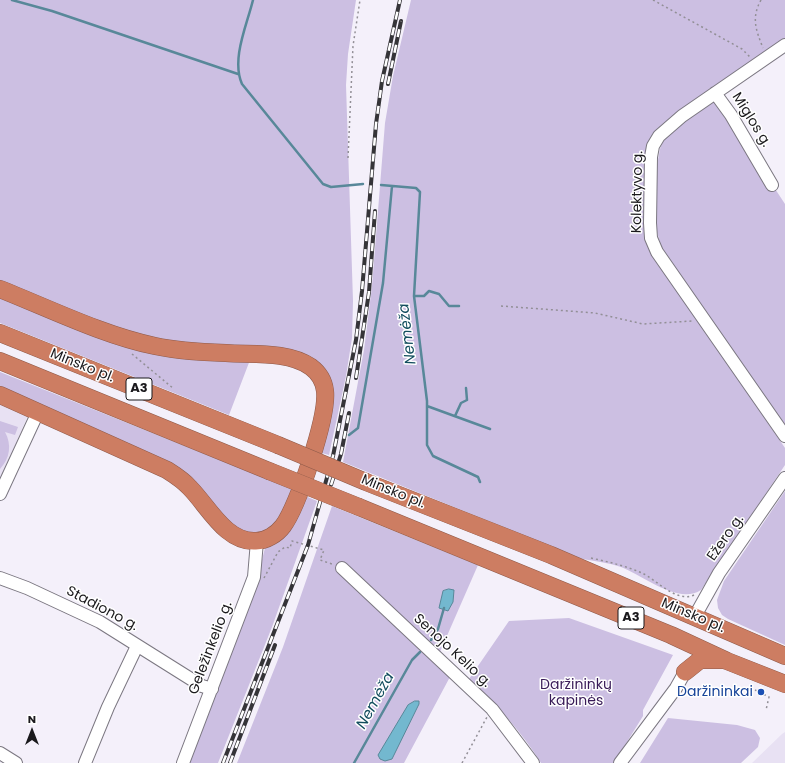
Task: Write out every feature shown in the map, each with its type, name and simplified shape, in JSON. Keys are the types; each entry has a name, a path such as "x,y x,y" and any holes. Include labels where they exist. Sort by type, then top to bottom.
{"highway":[{"path":"0,289 99,328 154,346 203,352 289,358 312,368 323,382 325,392 324,411 318,436 288,518 276,534 267,539 257,541 240,539 231,533 189,487 167,470 0,396"},
{"name":"Minsko pl.","path":"0,333 366,482 551,555 785,656"},
{"name":"Minsko pl.","path":"0,361 671,635 727,661 785,684"},
{"path":"671,635 683,651 685,658 685,672"},
{"path":"685,672 700,660 727,661"}],"street":[{"name":"Kolektyvo g.","path":"785,44 682,116 659,136 651,157 651,238 657,252 785,436"},
{"name":"Miglos g.","path":"715,93 731,115 772,185"},
{"path":"0,494 38,412"},
{"name":"Ežero g.","path":"695,616 719,573 785,478"},
{"name":"Geležinkelio g.","path":"183,763 254,577 257,541"},
{"name":"Senojo Kelio g.","path":"342,568 492,709 533,763"},
{"name":"Stadiono g.","path":"0,578 27,588 94,620 137,646 108,707 85,763"},
{"path":"137,646 202,686 212,689"},
{"path":"620,763 676,688 685,672"},
{"path":"0,753 16,763"}],"path":[{"path":"348,158 353,46 360,0"},
{"path":"653,0 742,49 752,58 755,65"},
{"path":"761,0 755,11 755,23 766,57"},
{"path":"501,306 595,313 643,324 678,323 704,319"},
{"path":"127,351 140,359 158,377 180,392"},
{"path":"254,577 266,577 278,552 285,547 290,548 292,541 324,550 320,560 342,568"},
{"path":"755,690 769,697 766,710"},
{"path":"462,763 492,709"}],"shaded area":[{"path":"0,403 28,415 0,481"},
{"path":"785,732 785,763 752,763 782,734"}],"green space":[{"path":"0,0 356,0 348,54 346,85 353,301 352,338 346,376 329,455 318,452 329,414 314,363 165,341 116,328 0,282"},
{"path":"411,0 785,0 785,40 652,137 657,259 785,448 785,465 701,590 692,594 672,592 661,588 621,567 582,559 343,462 364,350 372,286 385,123 393,76"},
{"path":"716,99 785,204 785,432 662,250 655,225 657,165 664,138"},
{"path":"0,295 118,341 250,360 229,415 0,323"},
{"path":"0,372 295,490 286,512 264,535 238,531 193,483 0,390"},
{"path":"0,421 18,427 15,435 5,432 9,442 9,451 6,460 0,469"},
{"path":"785,491 785,645 728,619 722,615 718,608 717,600 724,581"},
{"path":"303,495 317,501 272,627 218,763 187,763 256,583 265,548"},
{"path":"332,506 478,565 436,661 451,675 404,763 237,763 283,647"},
{"name":"Daržininkų kapinės","path":"569,618 673,655 643,710 643,716 614,763 541,763 508,719 469,679 509,621"},
{"path":"668,718 737,725 755,730 760,738 758,747 741,763 640,763"}],"water":[{"path":"449,589 454,590 453,602 448,611 439,608 443,591"},
{"path":"415,701 419,701 419,704 392,759 385,761 380,759 378,755 408,705"}],"waterway":[{"path":"12,0 52,11 238,74"},
{"name":"Nemėža","path":"253,0 239,53 238,64 242,84 323,184 331,187 363,184"},
{"name":"Nemėža","path":"381,185 416,188 420,192 414,296 427,401 427,445 433,456 478,477 480,482"},
{"path":"349,435 358,428 383,283 392,186"},
{"path":"414,296 424,296 429,291 439,294 449,306 459,306"},
{"path":"455,416 461,403 467,400 466,388"},
{"path":"427,406 490,429"},
{"name":"Nemėža","path":"431,640 438,629 444,608"},
{"name":"Nemėža","path":"354,763 412,660 420,652"}],"railway":[{"path":"223,763 308,545 333,456 356,340 362,291 376,124 382,81 400,0"},
{"path":"388,84 401,21"},
{"path":"356,378 369,292 375,211"},
{"path":"331,485 341,454 349,413"},
{"path":"230,763 275,645"}],"place":[{"name":"Daržininkai","path":"761,692"}]}
